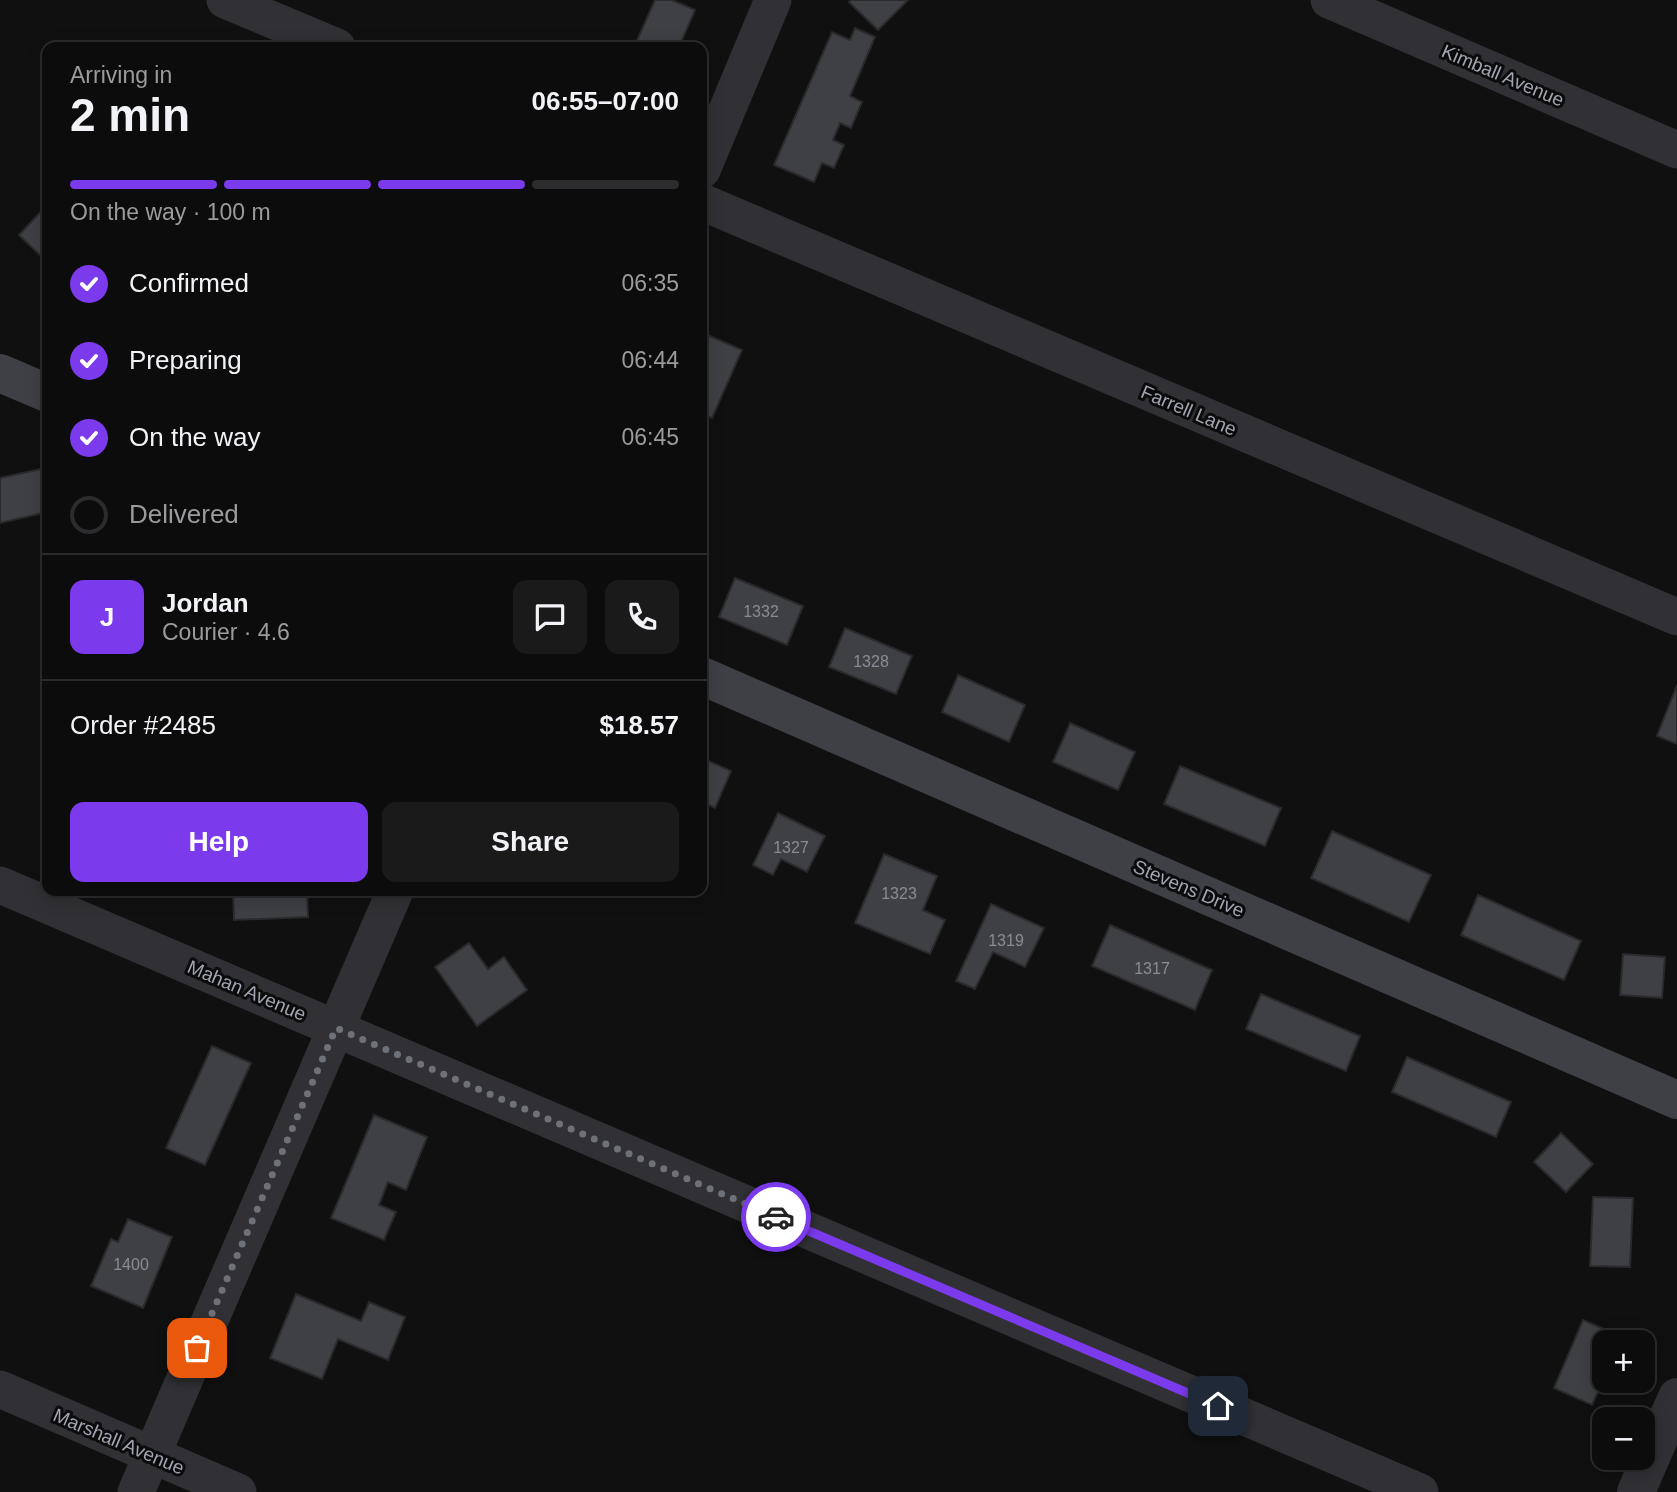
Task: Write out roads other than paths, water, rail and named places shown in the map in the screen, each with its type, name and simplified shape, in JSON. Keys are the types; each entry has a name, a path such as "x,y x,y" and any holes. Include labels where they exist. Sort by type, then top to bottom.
{"main road":[{"path":"0,373 42,391"},
{"name":"Stevens Drive","path":"707,678 1677,1100"}],"street":[{"path":"225,0 325,42"},
{"path":"707,158 773,0"},
{"name":"Kimball Avenue","path":"1329,0 1677,149"},
{"name":"Farrell Lane","path":"707,204 1677,617"},
{"name":"Mahan Avenue","path":"0,886 1420,1492"},
{"path":"136,1492 393,896"},
{"name":"Marshall Avenue","path":"0,1389 239,1492"},
{"path":"1636,1492 1677,1398"}]}
